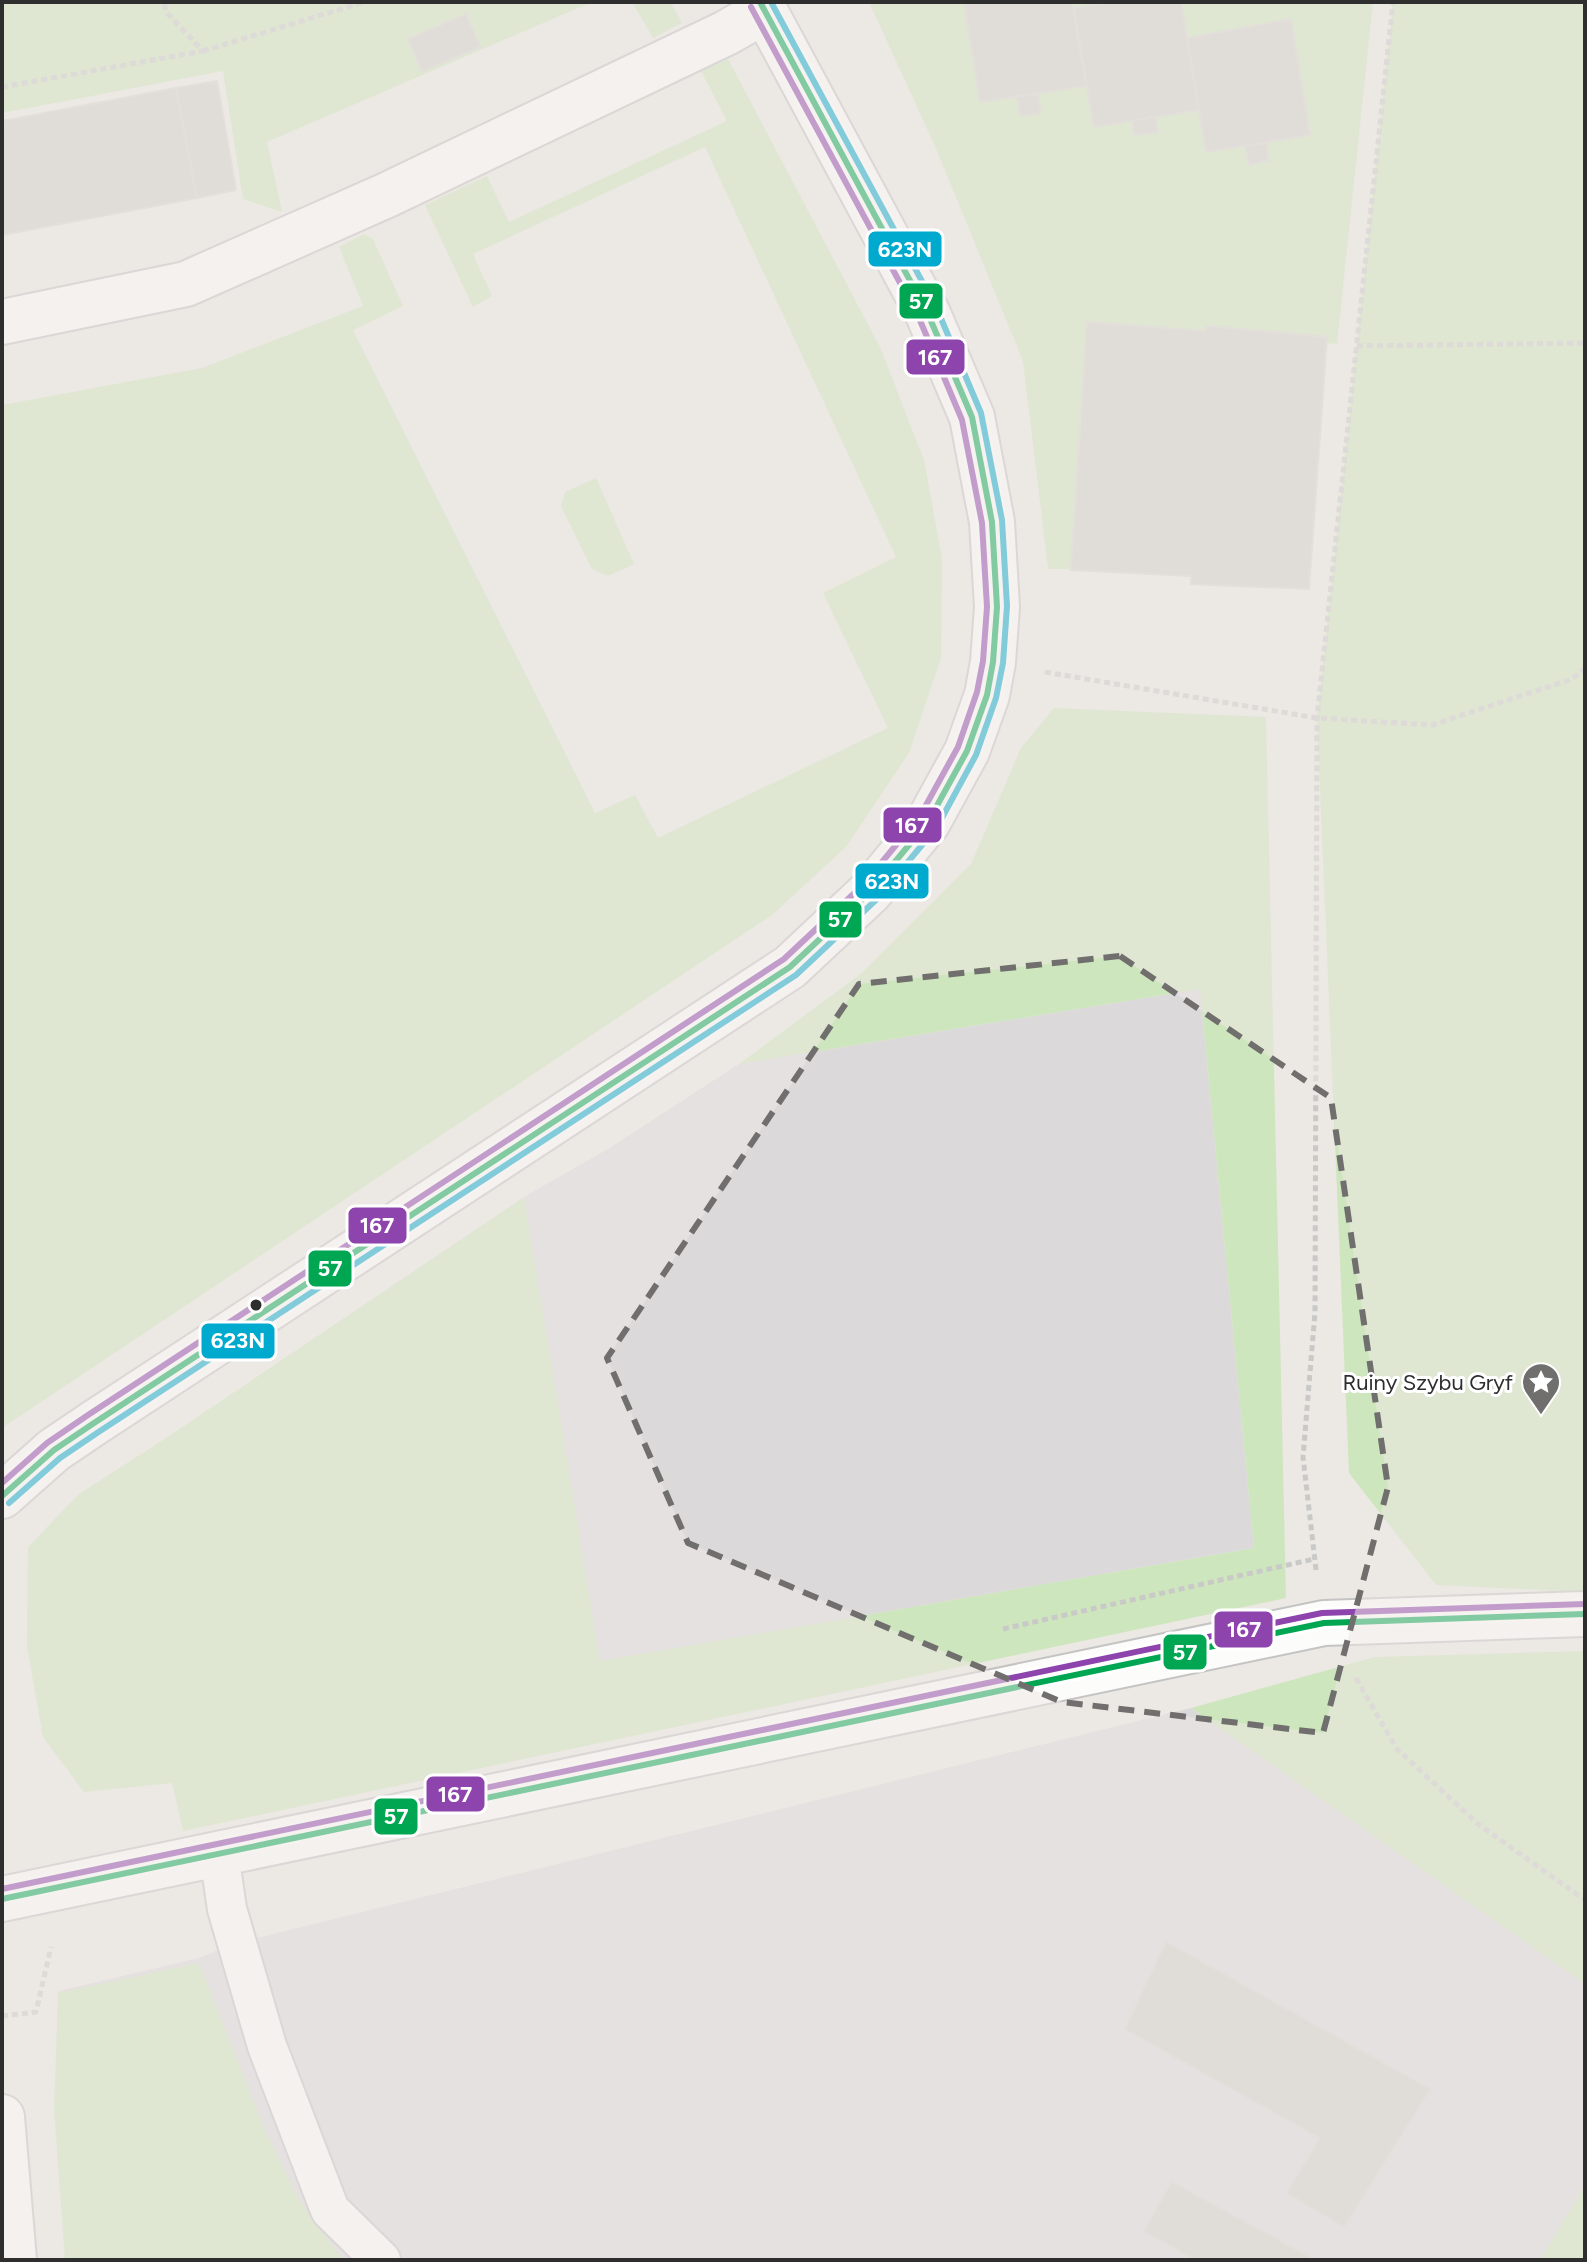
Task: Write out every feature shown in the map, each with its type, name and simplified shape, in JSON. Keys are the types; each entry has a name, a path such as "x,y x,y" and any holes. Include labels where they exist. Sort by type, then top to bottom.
{"street":[{"path":"2,322 186,284 387,195 726,33 763,7 928,314 972,417 992,522 997,607 987,695 967,751 928,822 870,892 790,967 94,1423 54,1450 2,1496"},
{"path":"2,1899 1324,1623 1585,1614"},
{"path":"2,2117 14,2260"}],"lane":[{"path":"219,1854 227,1909 267,2046 330,2210 381,2260"}],"path":[{"path":"164,2 166,12 203,51"},
{"path":"2,87 203,51 364,2"},
{"path":"1314,1559 1303,1457 1315,1312 1317,718 1393,2"},
{"path":"1357,346 1585,343"},
{"path":"993,662 1317,718 1432,725 1572,679 1585,669"},
{"path":"1324,1623 1396,1748 1478,1824 1585,1900"},
{"path":"2,2016 36,2012 51,1944"}],"highlighted area":[{"path":"1120,956 1331,1098 1388,1487 1323,1733 1062,1702 688,1543 607,1358 859,984"}],"shaded area":[{"path":"1200,989 1254,1548 600,1661 524,1197 608,1149 739,1064"},
{"path":"1191,1708 1585,1984 1585,2185 1540,2260 71,2260 59,1991 199,1958 237,1943"}],"green space":[{"path":"2,2 592,2 267,142 282,212 243,199 223,71 2,113"},
{"path":"632,2 671,2 682,23 653,38"},
{"path":"869,2 1373,2 1337,344 1093,322 1073,569 1048,569 1023,361 935,146"},
{"path":"1393,2 1585,2 1585,1592 1436,1585 1349,1473 1317,718"},
{"path":"728,59 880,347 924,460 942,558 941,658 909,753 846,847 772,915 2,1428 2,405 202,368 363,306 339,247 364,234 373,239 403,306 353,330 595,813 635,795 658,838 888,728 823,593 896,557 705,147 473,254 492,296 473,307 425,205 487,176 509,222 727,121 701,71"},
{"path":"596,478 634,564 608,576 592,569 561,506 565,492"},
{"path":"1054,708 1266,717 1286,1598 183,1831 172,1783 84,1792 43,1737 27,1647 28,1547 79,1494 524,1197 600,1661 1254,1548 1200,989 739,1064 862,973 971,864 1021,748"},
{"path":"1585,1651 1585,1984 1191,1708 1375,1657"},
{"path":"199,1963 265,2130 299,2200 343,2260 65,2260 54,2110 58,1993"},
{"path":"1585,2185 1585,2260 1540,2260"}],"building":[{"path":"964,2 1072,2 1086,86 980,102"},
{"path":"1113,2 1181,2 1199,110 1094,127 1074,8"},
{"path":"466,14 480,47 422,71 408,39"},
{"path":"1291,19 1310,135 1206,152 1187,38"},
{"path":"217,81 236,190 197,198 176,88"},
{"path":"176,88 197,198 2,235 2,121"},
{"path":"1038,94 1041,113 1020,116 1017,97"},
{"path":"1156,117 1158,132 1134,135 1132,121"},
{"path":"1266,143 1269,160 1249,165 1245,146"},
{"path":"1087,322 1206,331 1207,326 1327,337 1309,589 1191,584 1191,576 1071,570"},
{"path":"1166,1942 1430,2089 1344,2227 1287,2193 1320,2138 1125,2029"},
{"path":"1172,2182 1315,2260 1196,2260 1144,2231"}],"transit line":[{"name":"57","path":"2,1496 54,1450 94,1423 790,967 870,892 928,822 967,751 987,695 997,607 992,522 972,417 928,314 760,2"},
{"name":"623N","path":"9,1503 60,1458 100,1431 796,975 877,899 937,827 976,755 996,698 1003,663 1007,606 1002,520 981,413 937,309 771,2"},
{"name":"167","path":"2,1483 47,1443 88,1415 784,959 863,885 920,816 958,747 977,692 987,607 982,523 962,420 919,318 751,7"},
{"name":"167","path":"2,1889 1322,1613 1585,1604"},
{"name":"57","path":"2,1899 1324,1623 1585,1614"}],"place":[{"name":"Ruiny Szybu Gryf","path":"1541,1416"}]}
